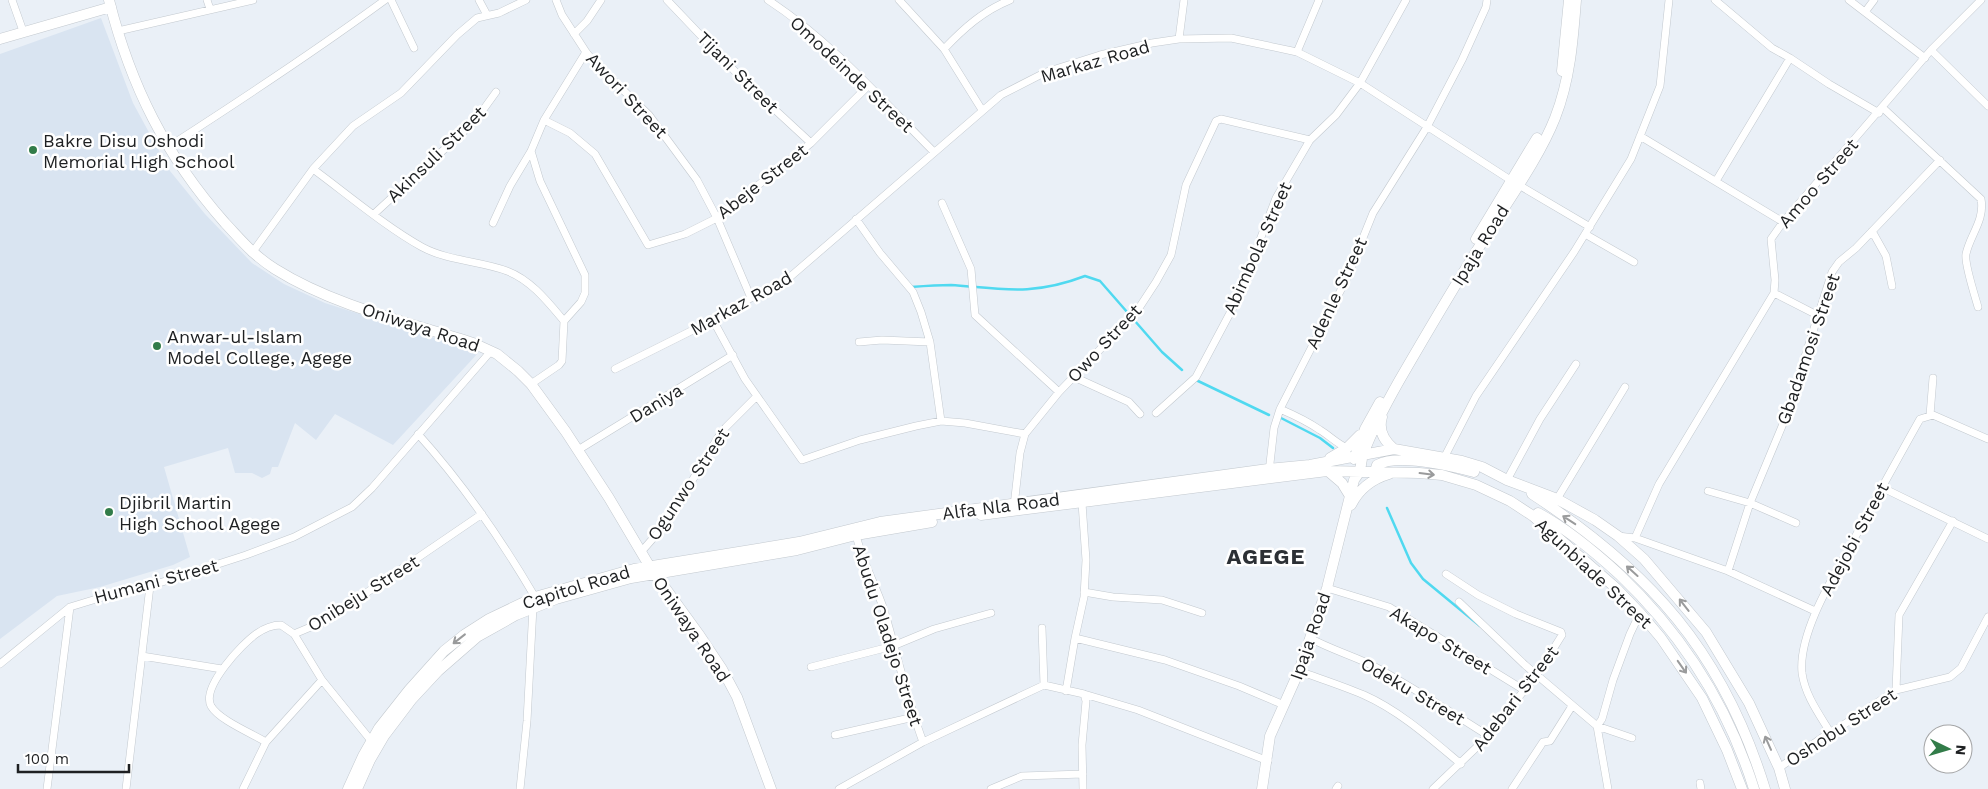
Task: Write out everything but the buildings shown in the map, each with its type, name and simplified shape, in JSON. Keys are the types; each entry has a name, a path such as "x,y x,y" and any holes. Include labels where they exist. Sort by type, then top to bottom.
{"main road":[{"name":"Ipaja Road","path":"1564,78 1569,0"},
{"name":"Ipaja Road","path":"1358,456 1442,306 1555,118 1574,39 1576,0"},
{"path":"0,39 110,3"},
{"name":"Oniwaya Road","path":"110,3 142,98 168,147 212,207 252,254 276,270 348,303 473,343 491,351 518,371 531,384 610,498 641,552 700,636 733,690 771,789"},
{"name":"Ipaja Road","path":"1262,789 1268,761 1270,736 1299,671 1327,588 1366,429 1432,312 1515,183"},
{"path":"1386,405 1381,428 1387,443 1394,449"},
{"path":"1310,465 1335,457 1366,429"},
{"name":"Agunbiade Street","path":"1358,456 1394,449 1444,458 1482,468 1507,480 1557,499 1618,536 1661,577 1706,632 1749,703 1779,768 1785,789"},
{"name":"Alfa Nla Road","path":"1014,508 1082,503 1269,473 1358,456"},
{"path":"1375,471 1377,465 1382,462 1396,460 1433,462 1507,480"},
{"path":"1327,471 1342,483 1350,496"},
{"name":"Alfa Nla Road","path":"653,570 855,531 1269,473 1327,471 1356,474"},
{"name":"Agunbiade Street","path":"1356,474 1375,471 1397,472 1442,476 1459,480 1510,501 1548,528 1640,612 1667,646 1702,698 1727,750 1742,789"},
{"path":"1345,514 1356,496 1371,482 1397,472"},
{"path":"1519,484 1600,542 1644,582 1672,611 1702,652 1731,701 1755,756 1765,789"},
{"path":"1510,501 1544,516 1579,540 1601,557 1659,615 1694,660 1721,707 1745,762 1754,789"},
{"name":"Capitol Road","path":"348,789 392,710 444,652 464,635 489,619 602,578 653,570"},
{"name":"Capitol Road","path":"357,789 370,760 374,744"}],"street":[{"path":"12,0 23,31"},
{"path":"206,0 210,9"},
{"path":"118,31 253,0"},
{"path":"168,147 275,78 385,0"},
{"path":"391,0 414,48"},
{"path":"478,0 487,15"},
{"path":"252,254 313,169 353,126 401,93 457,35 477,18 499,13 526,0"},
{"name":"Awori Street","path":"556,0 586,52 649,115 697,180 717,218 750,298"},
{"path":"574,34 587,21 601,0"},
{"name":"Tijani Street","path":"667,0 746,83 811,143"},
{"name":"Omodeinde Street","path":"768,0 810,30 851,68 934,152"},
{"path":"899,0 944,49 982,110"},
{"path":"944,49 962,30 980,16 1010,0"},
{"path":"1179,39 1184,0"},
{"path":"1297,52 1319,0"},
{"name":"Abimbola Street","path":"1156,413 1196,377 1237,300 1276,198 1310,140 1336,115 1360,83 1406,0"},
{"name":"Adenle Street","path":"1269,473 1274,428 1280,409 1346,280 1373,213 1427,127 1462,60 1486,7 1487,0"},
{"path":"1444,458 1476,396 1590,227 1631,159 1660,86 1669,0"},
{"path":"1715,0 1772,48 1829,84 1881,110 1940,160 1980,199 1982,207 1980,219 1968,245 1966,256 1978,307"},
{"path":"1849,0 1925,58"},
{"path":"1865,12 1874,0"},
{"name":"Amoo Street","path":"1774,293 1775,280 1771,239 1783,222 1932,50 1981,0"},
{"name":"Markaz Road","path":"615,368 713,320 750,298 782,283 1001,95 1046,72 1100,55 1179,39 1231,38 1297,52 1360,83 1515,183 1590,227"},
{"path":"1932,50 1988,104"},
{"path":"493,223 510,186 531,151 544,120 586,52"},
{"path":"1716,181 1790,58"},
{"name":"Abeje Street","path":"544,120 570,133 595,154 648,245 685,234 717,218 811,143 868,86"},
{"name":"Akinsuli Street","path":"374,214 475,121 496,92"},
{"name":"Owo Street","path":"1014,508 1020,453 1025,434 1059,392 1137,312 1171,255 1186,185 1216,121 1221,119 1310,140"},
{"path":"1640,136 1783,222"},
{"path":"531,151 540,181 585,275 585,293 581,302 564,320 562,361 531,384"},
{"name":"Gbadamosi Street","path":"1728,571 1750,503 1784,419 1832,272 1839,262 1856,248 1940,160"},
{"path":"313,169 423,247 456,258 507,271 519,277 546,300 564,320"},
{"path":"942,203 971,270 975,315 1059,392"},
{"path":"856,219 880,253 912,292 923,317 930,342 941,421"},
{"path":"1872,231 1886,256 1892,286"},
{"path":"1585,234 1634,262"},
{"path":"1635,538 1663,476 1774,293 1817,315"},
{"path":"713,320 745,379 802,460 860,440 941,421 973,424 1025,434"},
{"path":"859,342 882,340 930,342"},
{"name":"Humani Street","path":"0,664 70,606 129,589 150,586 246,555 286,540 352,507 366,494 491,351"},
{"name":"Daniya","path":"578,450 733,355"},
{"path":"1507,480 1540,419 1576,364"},
{"path":"1074,377 1129,402 1140,414"},
{"path":"1933,378 1930,415 1941,417 1988,439"},
{"path":"1557,499 1625,387"},
{"name":"Ogunwo Street","path":"641,552 674,511 717,439 726,427 757,396"},
{"path":"1280,409 1305,420 1335,442 1347,448"},
{"name":"Adejobi Street","path":"1830,732 1808,695 1802,673 1804,652 1815,611 1881,487 1920,419 1930,415"},
{"path":"418,434 482,514 511,556 534,602 527,721 520,789"},
{"path":"1881,487 1988,539"},
{"path":"1708,491 1750,503 1796,523"},
{"path":"1066,691 1074,638 1084,592 1086,560 1082,503"},
{"name":"Onibeju Street","path":"222,669 256,634 268,627 281,625 294,634 325,621 482,514"},
{"path":"1896,690 1899,615 1953,521"},
{"name":"Abudu Oladejo Street","path":"855,531 884,609 893,646 923,742"},
{"path":"1618,536 1635,538 1728,571 1815,611"},
{"name":"Adebari Street","path":"1433,789 1487,735 1537,675 1562,638 1561,632 1516,614 1478,595 1446,574"},
{"path":"126,789 150,586"},
{"name":"Akapo Street","path":"1327,588 1389,607 1524,690"},
{"path":"1084,592 1162,600 1202,613"},
{"path":"1458,602 1572,706 1598,726 1632,738"},
{"path":"47,789 70,606"},
{"path":"1608,789 1598,726 1630,634 1640,612"},
{"path":"811,667 893,646 934,629 991,613"},
{"name":"Oshobu Street","path":"1779,768 1830,732 1896,690 1950,677 1956,673 1961,668 1988,617"},
{"path":"1042,628 1044,685"},
{"path":"294,634 322,680 374,744"},
{"path":"1074,638 1165,660 1239,686 1284,706"},
{"name":"Odeku Street","path":"1310,638 1379,668 1487,735"},
{"path":"142,656 222,669 213,686 210,700 211,705 224,717 266,742"},
{"path":"1299,671 1365,695 1395,712 1460,764"},
{"path":"243,789 266,742 322,680"},
{"path":"839,789 923,742 1044,685 1084,694 1138,710 1268,761"},
{"path":"1083,789 1082,745 1086,701 1084,694"},
{"path":"1512,789 1542,742 1550,741 1572,706"},
{"path":"835,735 914,717"},
{"path":"992,789 1022,776 1083,774"},
{"path":"1012,780 1014,789"}],"shaded area":[{"name":"Anwar-ul-Islam Model College, Agege","path":"101,18 133,103 170,171 205,214 252,263 284,284 325,303 479,352 393,445 335,414 316,440 295,423 278,467 272,467 270,474 262,478 252,473 235,473 228,448 164,467 190,557 173,565 100,587 57,596 0,639 0,54"}],"waterway":[{"path":"911,287 951,285 1018,290 1049,286 1085,276 1100,281 1162,352 1182,370"},
{"path":"1196,380 1269,415"},
{"path":"1281,418 1320,438 1333,448"},
{"path":"1387,508 1411,563 1423,579 1480,626"}],"place":[{"name":"Bakre Disu Oshodi Memorial High School","path":"33,150"},
{"name":"Anwar-ul-Islam Model College, Agege","path":"157,346"},
{"name":"Djibril Martin High School Agege","path":"109,512"}],"district":[{"name":"AGEGE","path":"1266,556"}]}
